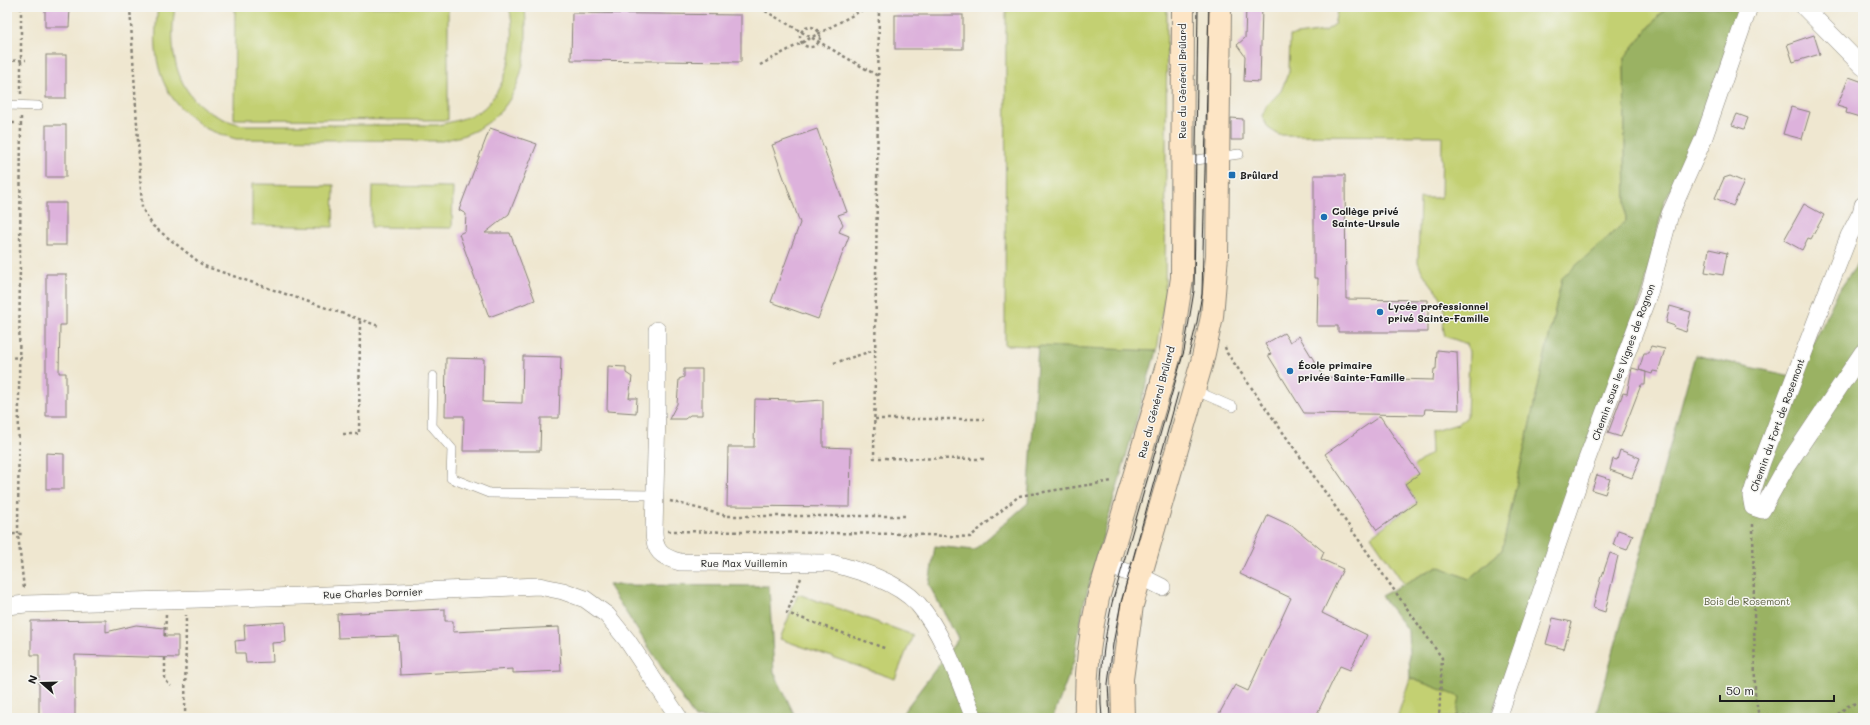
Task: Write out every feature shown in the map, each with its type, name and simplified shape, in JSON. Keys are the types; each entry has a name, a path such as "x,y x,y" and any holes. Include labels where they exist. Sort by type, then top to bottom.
{"main road":[{"name":"Rue du Général Brûlard","path":"1086,718 1085,679 1091,629 1098,598 1170,355 1182,278 1182,7"},
{"path":"1123,718 1122,679 1124,652 1132,605 1194,390 1212,317 1216,284 1220,7"}],"street":[{"name":"Chemin sous les Vignes de Rognon","path":"1498,717 1584,467 1649,293 1670,214 1702,140 1749,7"},
{"path":"1804,7 1863,67"},
{"name":"Chemin du Fort de Rosemont","path":"1863,205 1861,213 1849,236 1829,285 1762,462 1751,496 1753,507 1762,510 1786,467 1863,352"},
{"name":"Rue Max Vuillemin","path":"657,330 661,498 654,543 662,555 670,560 680,562 830,563 854,569 881,579 917,603 935,628 974,718"},
{"path":"1108,566 1140,576 1162,587"},
{"name":"Rue Charles Dornier","path":"7,606 26,604 303,596 539,586 564,591 585,599 607,615 627,640 679,718"}],"lane":[{"path":"7,105 38,106"},
{"path":"1182,162 1239,154"},
{"path":"434,376 432,426 452,449 452,478 489,493 661,498"},
{"path":"1194,390 1233,407"}],"path":[{"path":"21,7 18,534 26,604"},
{"path":"130,7 142,208 152,226 204,266 360,321 379,326"},
{"path":"760,65 868,7"},
{"path":"879,7 874,458 984,459"},
{"path":"760,8 878,76"},
{"path":"801,32 810,27 819,33"},
{"path":"801,32 800,37 802,43 811,47 818,42 819,33"},
{"path":"7,61 26,60"},
{"path":"12,123 17,123"},
{"path":"344,434 359,434 360,321"},
{"path":"1224,346 1227,353 1442,658 1439,717 1498,717"},
{"path":"834,363 875,350"},
{"path":"7,358 23,357"},
{"path":"874,419 984,419"},
{"path":"666,531 906,534 970,537 1019,496 1116,481"},
{"path":"661,498 727,516 905,516"},
{"path":"1753,507 1755,692 1759,718"},
{"path":"7,536 22,534"},
{"path":"803,574 787,613 887,649"},
{"path":"185,718 186,608"},
{"path":"166,609 166,636"},
{"path":"165,658 165,680 171,686"},
{"path":"1833,718 1848,706 1863,701"}],"green space":[{"path":"158,7 175,7 173,48 183,83 193,97 206,110 223,119 244,125 438,125 462,119 474,114 484,108 493,98 500,87 505,74 512,47 512,20 509,7 525,7 526,43 524,61 513,94 503,108 490,121 474,131 459,137 442,141 236,139 207,129 180,107 170,94 163,81 156,53 156,23"},
{"path":"235,7 448,7 448,120 234,119"},
{"path":"1006,7 1167,7 1165,295 1156,351 1005,345"},
{"path":"1338,7 1666,7 1624,58 1626,221 1562,279 1502,550 1469,579 1438,566 1404,584 1371,536 1417,502 1405,484 1414,466 1431,453 1430,432 1458,424 1467,417 1469,352 1467,344 1445,336 1443,328 1444,305 1439,295 1420,268 1418,262 1420,198 1441,198 1442,136 1279,135 1268,128 1262,116 1267,105 1281,91 1289,71 1290,36 1325,31 1334,25"},
{"path":"1666,7 1743,7 1690,153 1664,202 1644,290 1491,718 1456,718 1460,697 1410,678 1408,631 1381,596 1438,566 1469,579 1502,550 1562,278 1626,221 1624,58"},
{"path":"252,184 334,185 333,227 252,225"},
{"path":"372,186 453,187 452,228 371,227"},
{"name":"Bois de Rosemont","path":"1863,256 1863,718 1595,718 1695,355 1796,377 1838,292"},
{"path":"1038,346 1156,351 1084,603 1074,661 1053,718 899,718 958,639 929,585 935,546 974,550 1028,503"},
{"path":"608,585 769,586 774,672 796,718 695,718"},
{"path":"798,594 913,635 895,679 780,639"},
{"path":"1410,678 1461,697 1456,718 1397,718"}],"building":[{"path":"45,7 70,7 69,27 45,27"},
{"path":"1246,7 1262,7 1260,82 1244,81 1245,56 1237,45 1245,38"},
{"path":"572,13 741,15 741,62 571,60"},
{"path":"895,15 963,15 963,49 895,49"},
{"path":"1814,35 1820,54 1793,62 1787,44"},
{"path":"46,55 66,55 66,98 46,98"},
{"path":"1849,77 1863,82 1863,118 1846,113 1847,109 1837,106"},
{"path":"1791,107 1810,112 1802,139 1783,134"},
{"path":"1737,114 1748,118 1744,129 1732,125"},
{"path":"1231,118 1243,119 1243,140 1231,140"},
{"path":"46,125 66,125 66,177 46,177"},
{"path":"490,128 537,144 509,214 485,233 510,233 535,300 489,317 459,234 465,231 466,214 459,210"},
{"path":"817,129 847,212 838,215 843,224 839,232 849,236 818,319 771,302 800,223 772,145"},
{"path":"1314,175 1345,175 1346,299 1428,300 1428,332 1338,332 1338,326 1317,326 1318,278 1314,278"},
{"path":"1730,176 1744,182 1733,206 1715,198 1724,178"},
{"path":"46,203 66,203 66,245 46,245"},
{"path":"1804,204 1824,215 1811,239 1808,238 1802,250 1784,240"},
{"path":"1709,249 1727,253 1723,275 1705,272"},
{"path":"46,274 66,274 66,325 60,325 59,373 66,373 66,416 46,416"},
{"path":"1670,306 1691,312 1686,332 1674,328 1675,326 1666,323"},
{"path":"1284,333 1290,342 1299,336 1324,377 1433,380 1434,369 1436,369 1437,350 1457,352 1459,410 1425,409 1424,415 1304,413 1268,355 1271,354 1265,344"},
{"path":"1651,346 1665,349 1658,372 1653,371 1652,374 1639,370 1644,353 1648,353"},
{"path":"523,356 561,357 559,418 541,418 540,451 463,451 464,416 445,416 446,358 484,359 483,402 522,403"},
{"path":"608,366 626,367 626,373 632,377 629,398 637,398 636,413 607,411"},
{"path":"1632,368 1646,372 1645,385 1641,385 1621,437 1608,433 1623,393 1627,394"},
{"path":"684,369 702,369 702,415 690,415 685,419 669,419 677,404 679,379 684,377"},
{"path":"755,399 794,400 794,402 823,400 823,447 851,448 850,507 727,506 728,447 754,447"},
{"path":"1380,416 1419,474 1405,484 1417,502 1377,530 1325,454"},
{"path":"1620,450 1640,458 1632,478 1610,470 1613,459 1617,460"},
{"path":"46,453 64,454 64,489 46,489"},
{"path":"1597,475 1610,479 1605,494 1592,490"},
{"path":"1268,515 1294,527 1324,552 1321,559 1343,569 1322,613 1367,635 1350,670 1340,666 1315,718 1217,718 1235,685 1248,691 1291,598 1240,574"},
{"path":"1618,530 1633,535 1627,550 1613,545"},
{"path":"1610,553 1618,556 1605,612 1593,608 1601,576"},
{"path":"445,609 445,621 453,621 453,632 559,627 561,671 513,673 513,669 400,675 398,636 338,638 337,614"},
{"path":"1553,618 1572,622 1564,649 1546,644"},
{"path":"106,620 106,632 136,625 164,628 164,636 178,636 178,658 75,655 75,718 39,718 39,655 31,655 31,621"},
{"path":"285,622 286,642 272,643 273,662 246,663 245,653 236,653 235,641 245,640 244,625"}],"tram line":[{"path":"1102,718 1102,660 1112,603 1184,351 1194,291 1198,7"},
{"path":"1189,354 1202,294 1209,7"},
{"path":"1110,718 1108,684 1113,644 1121,603 1178,393"}],"place":[{"name":"Brûlard","path":"1232,175"},
{"name":"Collège privé Sainte-Ursule","path":"1324,217"},
{"name":"Lycée professionnel privé Sainte-Famille","path":"1380,312"},
{"name":"École primaire privée Sainte-Famille","path":"1290,371"}]}
